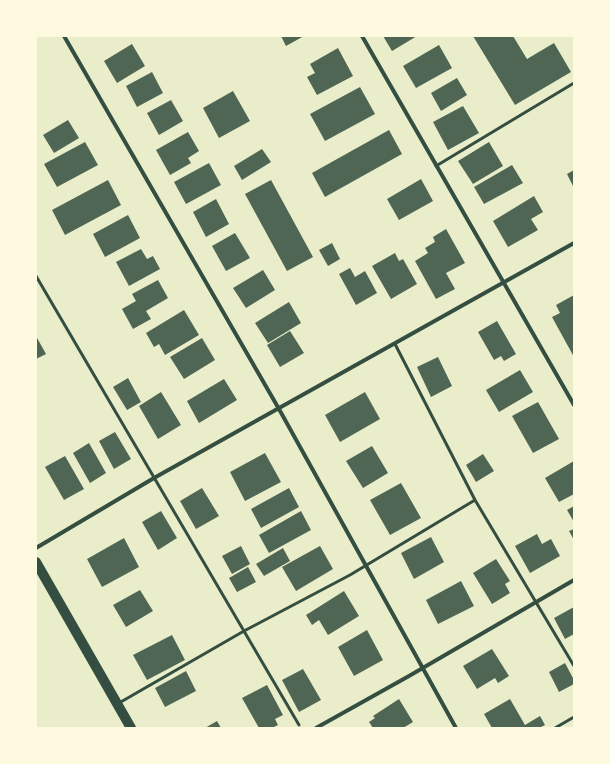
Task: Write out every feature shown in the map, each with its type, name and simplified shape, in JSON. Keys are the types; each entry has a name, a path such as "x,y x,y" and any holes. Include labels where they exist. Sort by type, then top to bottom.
{"main road":[{"path":"36,562 131,728"}],"street":[{"path":"64,36 279,409 456,728"},
{"path":"362,36 574,405"},
{"path":"36,548 154,478 505,283 574,243"},
{"path":"316,728 574,580"}],"lane":[{"path":"436,166 574,83"},
{"path":"36,276 299,725"},
{"path":"395,344 476,500 574,666"},
{"path":"117,704 244,631 350,575 476,500"},
{"path":"554,728 574,717"}],"building":[{"path":"281,36 304,36 286,46"},
{"path":"383,36 417,36 392,51"},
{"path":"473,36 513,36 527,59 554,43 571,72 515,105"},
{"path":"132,44 145,66 117,83 104,61"},
{"path":"439,45 452,68 416,88 403,66"},
{"path":"338,48 353,76 317,95 307,77 315,73 310,64"},
{"path":"152,72 163,93 137,107 126,86"},
{"path":"457,78 467,95 441,111 431,93"},
{"path":"360,87 375,114 325,141 310,114"},
{"path":"233,91 250,121 219,138 203,108"},
{"path":"171,100 183,121 159,135 147,113"},
{"path":"463,106 479,133 448,150 433,122"},
{"path":"68,120 79,138 54,153 43,135"},
{"path":"389,130 402,154 325,197 312,173"},
{"path":"188,132 199,151 188,158 191,163 170,175 156,150"},
{"path":"85,142 98,165 57,187 44,164"},
{"path":"489,142 503,166 473,184 458,161"},
{"path":"262,149 271,162 242,180 234,166"},
{"path":"209,163 221,185 186,204 174,182"},
{"path":"512,165 523,183 484,204 474,187"},
{"path":"574,170 574,188 567,174"},
{"path":"421,179 433,201 399,220 387,199"},
{"path":"108,180 121,205 65,235 52,210"},
{"path":"271,180 313,257 287,271 245,194"},
{"path":"534,196 543,212 531,219 538,230 508,247 493,221"},
{"path":"216,199 229,224 206,237 193,212"},
{"path":"128,215 140,238 105,257 93,234"},
{"path":"446,229 465,263 446,273 455,289 436,299 415,261 428,253 425,248 435,242 433,237"},
{"path":"235,233 250,258 226,271 212,246"},
{"path":"332,243 340,259 328,266 319,250"},
{"path":"141,249 147,259 153,256 160,269 129,286 116,262"},
{"path":"395,253 399,261 403,259 417,284 391,299 372,266"},
{"path":"350,268 355,277 365,271 377,293 356,305 339,274"},
{"path":"263,270 275,290 246,308 233,288"},
{"path":"158,280 168,298 146,311 151,319 133,329 122,309 136,301 132,294"},
{"path":"574,295 574,357 552,317 560,313 556,305"},
{"path":"289,302 301,323 268,343 255,323"},
{"path":"184,310 199,335 165,355 159,344 154,347 146,333"},
{"path":"497,321 516,354 504,361 501,356 494,360 478,332"},
{"path":"290,331 304,353 280,367 267,345"},
{"path":"36,336 46,354 36,359"},
{"path":"202,338 215,360 184,379 170,357"},
{"path":"438,357 452,386 431,397 417,367"},
{"path":"520,370 533,392 499,412 486,390"},
{"path":"128,378 141,402 127,410 113,387"},
{"path":"224,379 237,400 199,423 187,401"},
{"path":"161,392 181,425 158,439 139,406"},
{"path":"365,392 380,419 340,442 325,415"},
{"path":"538,402 559,439 533,453 512,416"},
{"path":"115,432 131,459 114,469 99,441"},
{"path":"89,443 106,473 90,483 73,453"},
{"path":"372,446 388,473 363,488 346,461"},
{"path":"265,453 281,482 245,501 230,472"},
{"path":"483,454 494,471 476,482 466,465"},
{"path":"65,456 84,489 64,500 45,467"},
{"path":"574,461 574,494 559,502 545,478"},
{"path":"401,483 421,518 390,535 370,500"},
{"path":"202,488 219,516 196,529 180,501"},
{"path":"289,488 299,507 261,528 251,509"},
{"path":"574,506 574,522 567,510"},
{"path":"161,511 177,538 158,550 142,522"},
{"path":"301,511 311,530 269,553 259,535"},
{"path":"574,529 574,540 569,531"},
{"path":"537,534 542,544 551,539 560,556 530,573 515,546"},
{"path":"431,537 444,562 414,579 401,553"},
{"path":"124,538 139,567 102,587 87,559"},
{"path":"241,546 250,564 232,574 222,556"},
{"path":"320,546 333,569 296,591 282,567"},
{"path":"283,548 290,561 264,576 256,564"},
{"path":"496,559 510,581 505,584 510,593 492,604 473,573"},
{"path":"248,567 256,582 237,592 229,578"},
{"path":"461,581 474,606 438,624 426,600"},
{"path":"140,590 153,611 126,627 113,605"},
{"path":"344,591 359,616 328,635 319,620 312,625 306,615"},
{"path":"574,607 574,634 565,639 554,618"},
{"path":"367,630 383,660 354,676 338,647"},
{"path":"172,635 185,660 147,680 133,655"},
{"path":"492,649 509,676 498,683 495,678 477,689 463,666"},
{"path":"565,663 574,680 574,684 559,692 549,672"},
{"path":"303,669 321,700 299,712 282,680"},
{"path":"186,671 196,691 165,707 155,688"},
{"path":"267,685 283,715 275,719 278,725 272,728 259,728 242,698"},
{"path":"399,699 413,722 403,728 373,728 369,722 375,718 373,716"},
{"path":"510,699 525,725 540,716 545,725 539,728 492,728 484,714"},
{"path":"217,721 221,728 205,728"}]}
